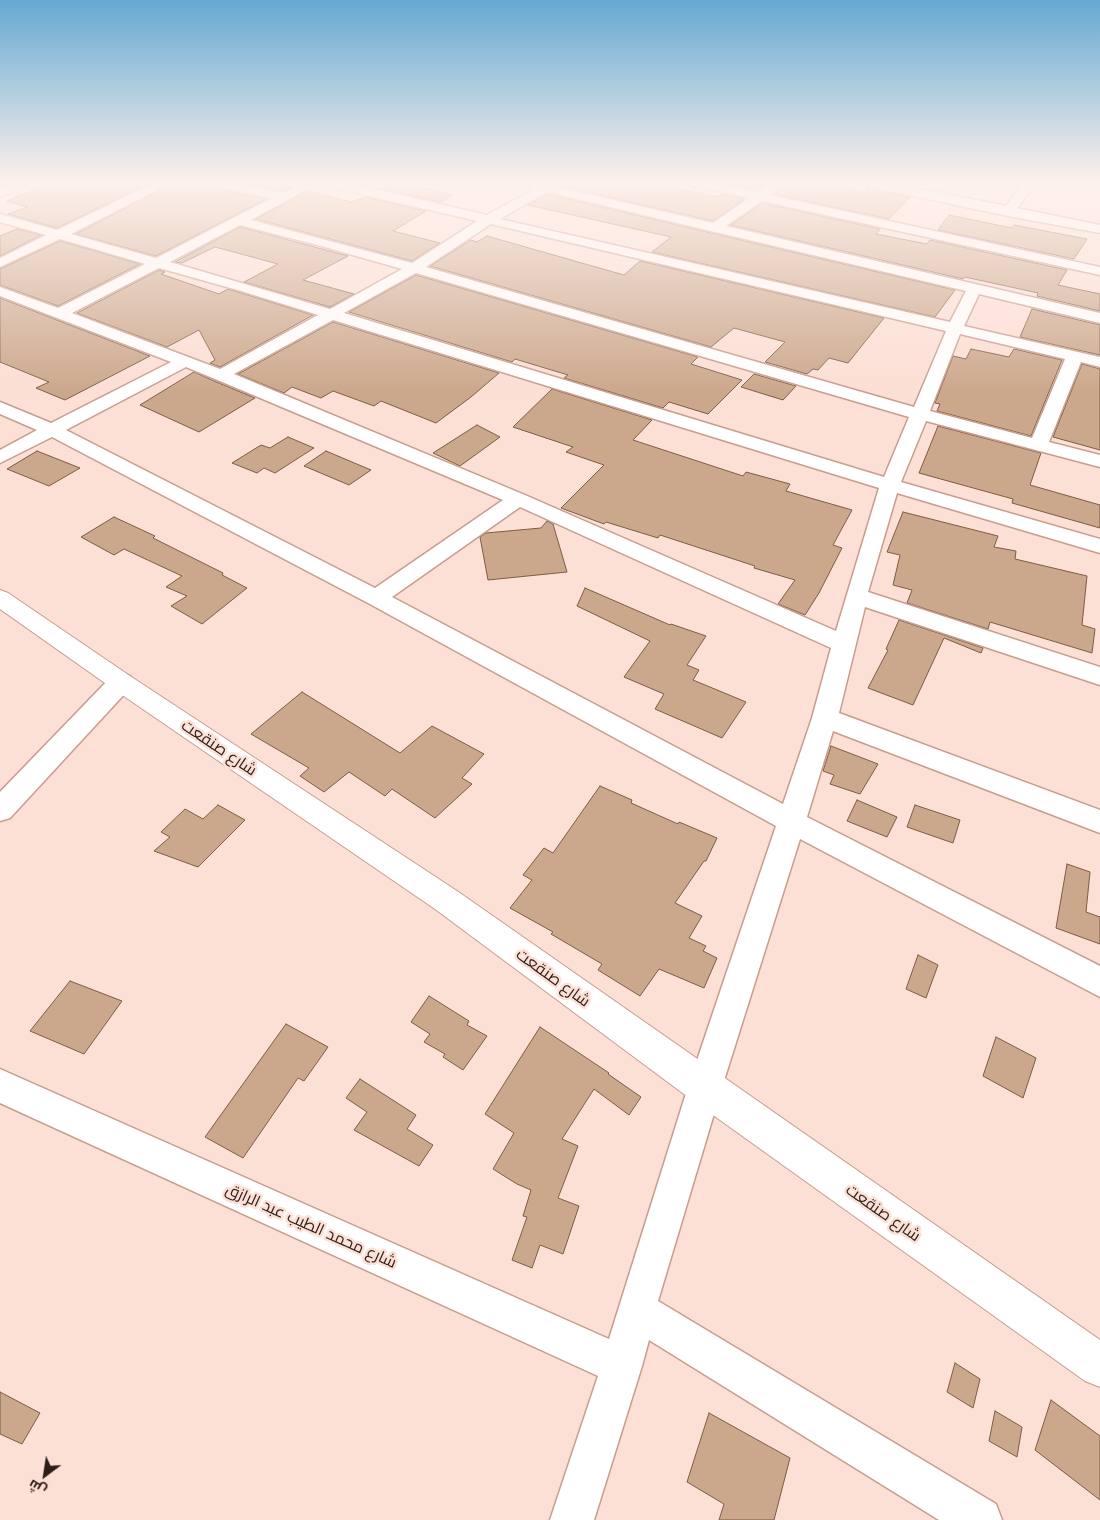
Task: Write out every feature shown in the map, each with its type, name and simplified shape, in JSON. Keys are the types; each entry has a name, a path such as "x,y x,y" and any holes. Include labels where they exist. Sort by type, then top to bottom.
{"street":[{"path":"0,263 20,253"},
{"path":"123,253 331,314 890,485 1100,546"},
{"path":"58,314 177,253"},
{"path":"355,253 920,414 1100,461"},
{"path":"221,375 413,269 438,253"},
{"path":"630,253 1100,362"},
{"path":"824,253 1100,318"},
{"path":"1016,253 1100,271"},
{"path":"572,1520 622,1366 636,1310 705,1087 825,718 856,596 890,485 955,328 975,288"},
{"path":"0,291 221,375 518,499 844,644"},
{"path":"1039,444 1075,356"},
{"path":"0,457 183,362"},
{"path":"0,407 52,430 376,598 792,822 1100,982"},
{"path":"376,598 518,499"},
{"path":"856,596 1100,676"},
{"name":"شارع صنقعت","path":"0,598 121,682 446,900 705,1087 1100,1366"},
{"path":"0,810 121,682"},
{"path":"825,718 1100,822"},
{"name":"شارع محمد الطيب عبد الرازق","path":"0,1086 622,1366"},
{"path":"636,1310 980,1520"}],"building":[{"path":"34,253 102,253 140,264 58,306 0,285 0,269"},
{"path":"145,253 162,253 156,256"},
{"path":"192,253 203,253 182,263 175,262"},
{"path":"237,253 337,253 348,256 303,280 354,294 330,307 244,282 278,264"},
{"path":"382,253 425,253 412,261"},
{"path":"451,253 546,253 624,275 640,261 884,318 848,363 829,358 818,370 813,369 807,374 765,362 785,342 734,328 711,347 430,266"},
{"path":"656,253 796,253 955,290 935,317"},
{"path":"851,253 989,253 1067,270 1058,285 1100,294 1100,311 1037,296 1038,293 965,277 963,279"},
{"path":"1046,253 1078,253 1074,259"},
{"path":"159,270 165,272 161,274 219,294 228,289 313,315 220,367 210,363 215,360 199,330 167,347 77,313"},
{"path":"416,275 698,357 691,364 742,380 708,414 669,402 663,408 564,378 568,375 515,359 512,362 349,312"},
{"path":"0,298 150,356 65,400 36,388 49,382 0,362"},
{"path":"1032,309 1100,325 1100,355 1020,337"},
{"path":"333,322 499,373 436,423 381,401 374,406 333,391 321,398 292,387 284,393 238,374"},
{"path":"971,349 1009,357 1014,349 1062,360 1031,436 937,411 940,404 935,403 953,356 966,359"},
{"path":"1082,364 1100,369 1100,450 1053,437"},
{"path":"194,372 255,398 199,432 140,405"},
{"path":"754,374 796,386 783,400 741,387"},
{"path":"552,389 652,420 633,440 743,476 746,472 790,484 786,491 852,510 833,545 842,548 819,593 805,615 778,604 795,580 754,568 755,566 660,535 658,538 606,522 604,524 561,508 604,465 566,452 573,447 513,427"},
{"path":"477,425 500,437 460,466 433,453"},
{"path":"938,426 1041,453 1030,485 1100,505 1100,528 1012,503 1013,499 919,473"},
{"path":"288,437 314,448 275,473 264,468 257,473 232,463 261,445 270,448"},
{"path":"37,451 80,468 49,486 7,469"},
{"path":"326,451 371,470 349,485 304,466"},
{"path":"903,512 998,536 994,547 1016,551 1015,559 1087,576 1082,625 1095,629 1092,653 990,622 988,629 907,603 912,590 893,585 900,555 887,552"},
{"path":"114,517 155,536 153,538 223,573 222,575 247,588 202,624 171,606 187,596 166,587 182,576 124,549 114,555 81,537"},
{"path":"547,521 553,524 567,572 488,580 480,537 486,533 541,528"},
{"path":"585,588 670,625 706,636 687,665 699,670 693,680 746,702 722,738 655,709 664,694 624,677 650,641 577,606"},
{"path":"899,620 983,648 981,653 944,638 913,705 868,688 888,650 886,649"},
{"path":"302,692 400,753 432,726 484,754 462,778 472,784 435,818 392,789 385,796 349,772 324,792 300,776 309,768 251,734"},
{"path":"831,746 878,764 860,794 830,784 834,775 823,771"},
{"path":"600,786 632,800 631,803 678,824 679,822 717,838 706,861 704,861 675,903 702,916 689,938 706,946 703,951 717,958 704,988 659,969 640,996 598,970 602,964 551,934 553,932 510,908 532,880 523,875 544,848 553,853"},
{"path":"857,800 897,817 887,837 847,821"},
{"path":"218,805 245,820 198,867 154,851 170,837 161,832 185,809 203,819"},
{"path":"915,805 960,820 953,843 907,827"},
{"path":"1067,864 1090,872 1086,912 1100,917 1100,944 1056,928"},
{"path":"918,955 938,965 926,998 906,989"},
{"path":"70,981 122,1001 84,1054 30,1031"},
{"path":"429,996 469,1021 467,1025 487,1036 463,1070 443,1057 445,1054 424,1042 430,1034 411,1022"},
{"path":"286,1024 328,1047 304,1081 298,1078 243,1158 205,1137"},
{"path":"540,1027 641,1097 629,1115 594,1089 562,1139 578,1146 558,1198 579,1206 563,1254 540,1245 532,1268 512,1260 527,1217 523,1216 531,1190 517,1184 493,1169 514,1133 485,1114"},
{"path":"996,1037 1036,1058 1023,1098 983,1076"},
{"path":"360,1079 416,1115 407,1129 433,1145 419,1166 354,1130 367,1112 346,1098"},
{"path":"955,1363 980,1379 973,1408 947,1392"},
{"path":"0,1392 40,1413 22,1444 0,1434"},
{"path":"1051,1400 1100,1436 1100,1500 1035,1450"},
{"path":"995,1411 1022,1427 1017,1457 989,1441"},
{"path":"709,1413 790,1458 774,1520 719,1520 724,1504 687,1482"}]}
